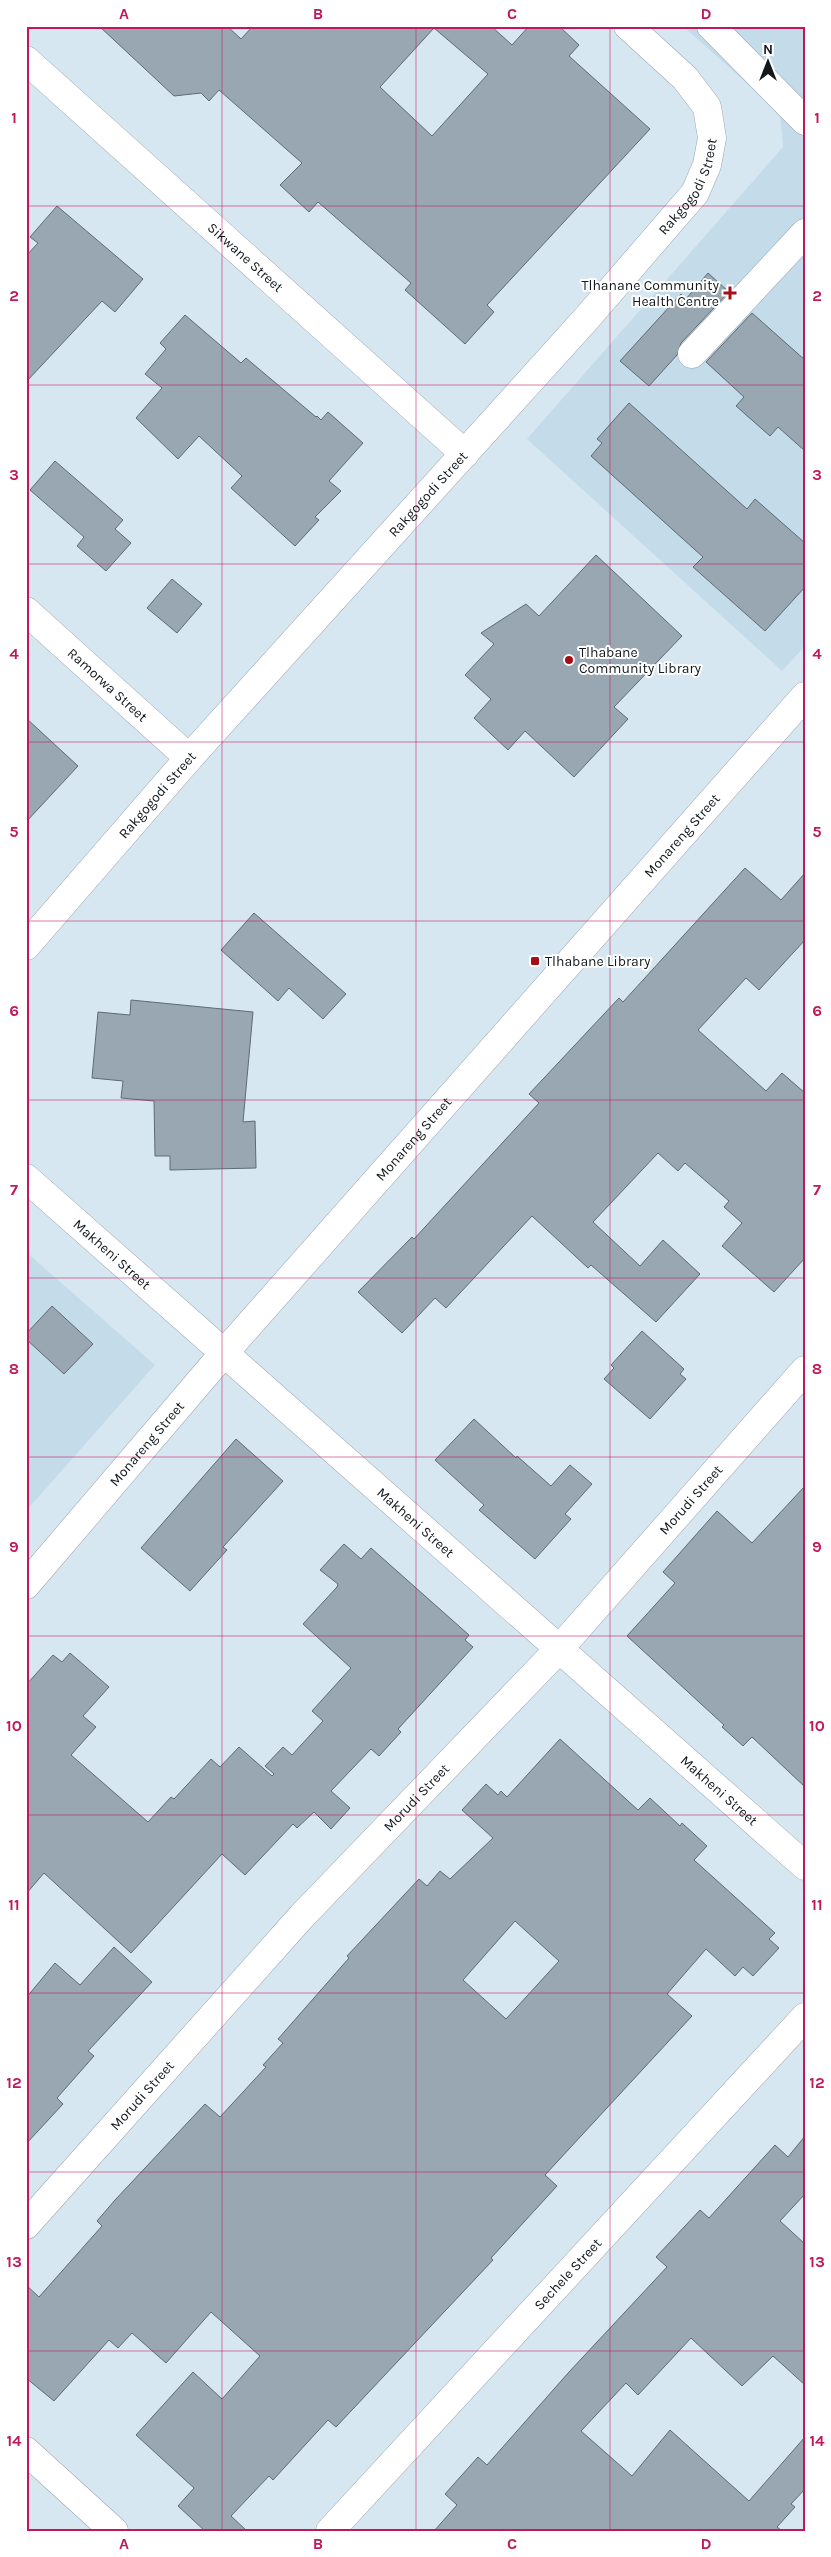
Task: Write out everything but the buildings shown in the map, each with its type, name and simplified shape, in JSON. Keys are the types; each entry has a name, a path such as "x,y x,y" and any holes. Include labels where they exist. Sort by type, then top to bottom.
{"street":[{"name":"Rakgogodi Street","path":"26,946 189,758 464,454 695,193 707,165 712,138 707,107 686,78 628,26"},
{"path":"711,26 805,121"},
{"name":"Sikwane Street","path":"26,60 464,454"},
{"path":"692,354 805,232"},
{"name":"Ramorwa Street","path":"26,612 189,758"},
{"name":"Monareng Street","path":"26,1585 224,1354 805,696"},
{"name":"Makheni Street","path":"26,1178 805,1866"},
{"name":"Morudi Street","path":"26,2225 302,1916 560,1648 805,1370"},
{"name":"Sechele Street","path":"330,2531 805,2017"},
{"path":"26,2451 114,2531"}],"shaded area":[{"name":"Tlhanane Community Health Centre","path":"683,26 805,26 805,646 782,671 527,439 783,147 780,113"},
{"path":"26,1252 155,1365 26,1511"}],"place":[{"name":"Tlhanane Community Health Centre","path":"730,293"},
{"name":"Tlhabane Community Library","path":"569,660"},
{"name":"Tlhabane Library","path":"535,961"}]}
